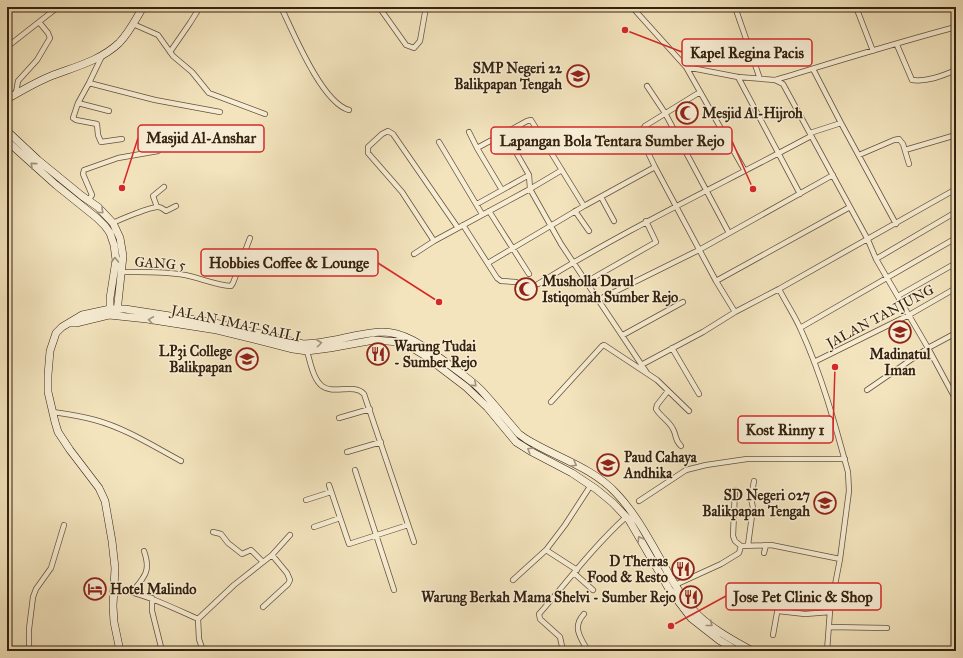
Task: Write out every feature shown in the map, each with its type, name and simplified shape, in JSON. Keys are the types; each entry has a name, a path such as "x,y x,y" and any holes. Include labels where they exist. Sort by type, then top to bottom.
{"main road":[{"path":"7,98 50,76 90,62 102,56 119,43 143,7"},
{"path":"7,132 38,160 88,201 98,207 113,223 123,247 122,272 118,300 113,312 76,324 69,323 62,327 56,333 50,351 48,376 48,392 54,422 58,432 99,488 106,501 114,568 114,622 120,651"},
{"path":"7,142 56,185 97,218 110,233 114,245 116,260 113,312"},
{"name":"JALAN IMAT SAILI","path":"113,312 125,309 215,323 303,344 328,342 370,333 393,333 402,335 421,345 479,388 510,435 524,447 572,473 591,485 613,503 626,517 681,607 700,626 737,651"},
{"name":"JALAN IMAT SAILI","path":"113,312 217,330 293,349 307,351 374,340 399,342 415,350 455,378 526,439 590,474 610,487 634,515 674,585 696,613 720,632 752,651"}],"street":[{"path":"7,47 58,7"},
{"path":"170,52 200,7"},
{"path":"281,7 302,54 315,76 341,106 349,110"},
{"path":"379,7 406,45 414,48 420,41 426,7"},
{"path":"632,7 686,67 745,172"},
{"path":"735,7 760,79"},
{"path":"856,7 873,51"},
{"path":"16,94 18,81 37,60 50,38 39,22"},
{"path":"133,24 158,35 170,52 192,72 209,93 264,114"},
{"path":"686,67 738,76 775,80 906,40 956,27"},
{"path":"897,44 912,80 931,79 956,70"},
{"path":"102,56 90,83 78,103 73,118 76,120 97,124 98,135 101,142 122,139"},
{"path":"813,69 896,224"},
{"path":"738,76 800,194"},
{"path":"775,80 783,84 868,240 876,259 928,348 956,400"},
{"path":"90,83 155,100 220,112"},
{"path":"647,86 664,113 707,190 729,233"},
{"path":"700,92 645,126 641,132 642,140 699,250 735,312"},
{"path":"78,103 109,111"},
{"path":"477,148 531,120 584,206"},
{"path":"538,284 573,262 646,221 745,172 811,135 841,123"},
{"path":"434,242 402,192 368,153 368,147 382,134 388,131 393,134 458,228"},
{"path":"469,132 502,190"},
{"path":"505,133 529,175 530,189 550,225 598,300 643,364 647,373"},
{"path":"905,150 956,135"},
{"path":"859,155 896,139 901,141 909,164"},
{"path":"439,142 482,214"},
{"path":"88,201 92,195 83,174 84,170 118,158 158,151"},
{"path":"488,263 550,225 655,167"},
{"path":"414,254 482,214 530,189 562,170"},
{"path":"477,204 529,175"},
{"path":"598,300 699,250 833,175"},
{"path":"157,207 153,196 164,187"},
{"path":"643,364 703,332 735,312 779,290 956,190"},
{"path":"601,197 614,221"},
{"path":"113,223 157,207 166,211 176,206"},
{"path":"716,281 850,207"},
{"path":"489,211 529,274"},
{"path":"575,211 588,231"},
{"path":"876,259 956,212"},
{"path":"586,282 656,242 646,221"},
{"path":"464,225 499,280 516,282"},
{"name":"GANG 5","path":"122,272 144,271 176,273 203,278 229,286 232,285 250,238"},
{"path":"800,328 956,238"},
{"path":"898,296 956,263"},
{"name":"JALAN TANJUNG","path":"814,362 909,315 956,288"},
{"path":"779,290 800,328 814,362 827,399 848,472 849,491 840,559 830,612 827,650 820,651"},
{"path":"623,336 683,302"},
{"path":"866,390 928,348 956,333"},
{"path":"551,402 603,345 606,345 647,373 689,412"},
{"path":"672,348 699,394"},
{"path":"307,351 316,378 322,386 328,388 358,389 367,400 414,542"},
{"path":"951,392 956,389"},
{"path":"668,391 657,405 656,409 672,427 676,440 681,446"},
{"path":"339,418 370,409"},
{"path":"52,412 95,420 107,424 181,461"},
{"path":"347,452 381,442"},
{"path":"639,501 686,470 706,465 747,459 845,459"},
{"path":"355,470 394,590"},
{"path":"748,546 753,508 751,498 754,481"},
{"path":"329,485 349,544 408,525"},
{"path":"514,580 546,550 565,525 591,485"},
{"path":"735,490 734,541 741,546 766,545 782,547 840,559"},
{"path":"306,500 331,492"},
{"path":"563,651 560,637 539,617 539,614 605,538 626,517"},
{"path":"314,527 340,518"},
{"path":"29,651 29,629 32,597 36,589 49,573 64,525"},
{"path":"213,532 221,534 228,544 242,554 251,550 263,562"},
{"path":"203,651 199,639 198,619 234,585 272,555 290,535"},
{"path":"764,553 766,545"},
{"path":"674,585 721,564 739,553 741,546"},
{"path":"546,550 576,572 593,590"},
{"path":"133,591 147,572 148,561 144,551"},
{"path":"263,607 288,584 290,580 287,573 272,555"},
{"path":"114,588 133,591 152,598 198,619"},
{"path":"152,598 152,611 162,651"},
{"path":"773,635 778,611 778,602 776,598"},
{"path":"778,611 805,614 830,612"},
{"path":"584,614 578,621 578,628 583,643 588,651"},
{"path":"829,627 887,628"}],"place":[{"name":"Kapel Regina Pacis","path":"625,30"},
{"name":"SMP Negeri 22 Balikpapan Tengah","path":"578,76"},
{"name":"Mesjid Al-Hijroh","path":"687,113"},
{"name":"Masjid Al-Anshar","path":"122,188"},
{"name":"Lapangan Bola Tentara Sumber Rejo","path":"753,189"},
{"name":"Musholla Darul Istiqomah Sumber Rejo","path":"526,289"},
{"name":"Hobbies Coffee & Lounge","path":"439,302"},
{"name":"Madinatul Iman","path":"900,332"},
{"name":"Warung Tudai - Sumber Rejo","path":"378,354"},
{"name":"LP3i College Balikpapan","path":"247,359"},
{"name":"Kost Rinny 1","path":"835,367"},
{"name":"Paud Cahaya Andhika","path":"608,465"},
{"name":"SD Negeri 027 Balikpapan Tengah","path":"825,503"},
{"name":"D Therras Food & Resto","path":"683,569"},
{"name":"Hotel Malindo","path":"95,589"},
{"name":"Warung Berkah Mama Shelvi - Sumber Rejo","path":"691,597"},
{"name":"Jose Pet Clinic & Shop","path":"671,626"}]}
